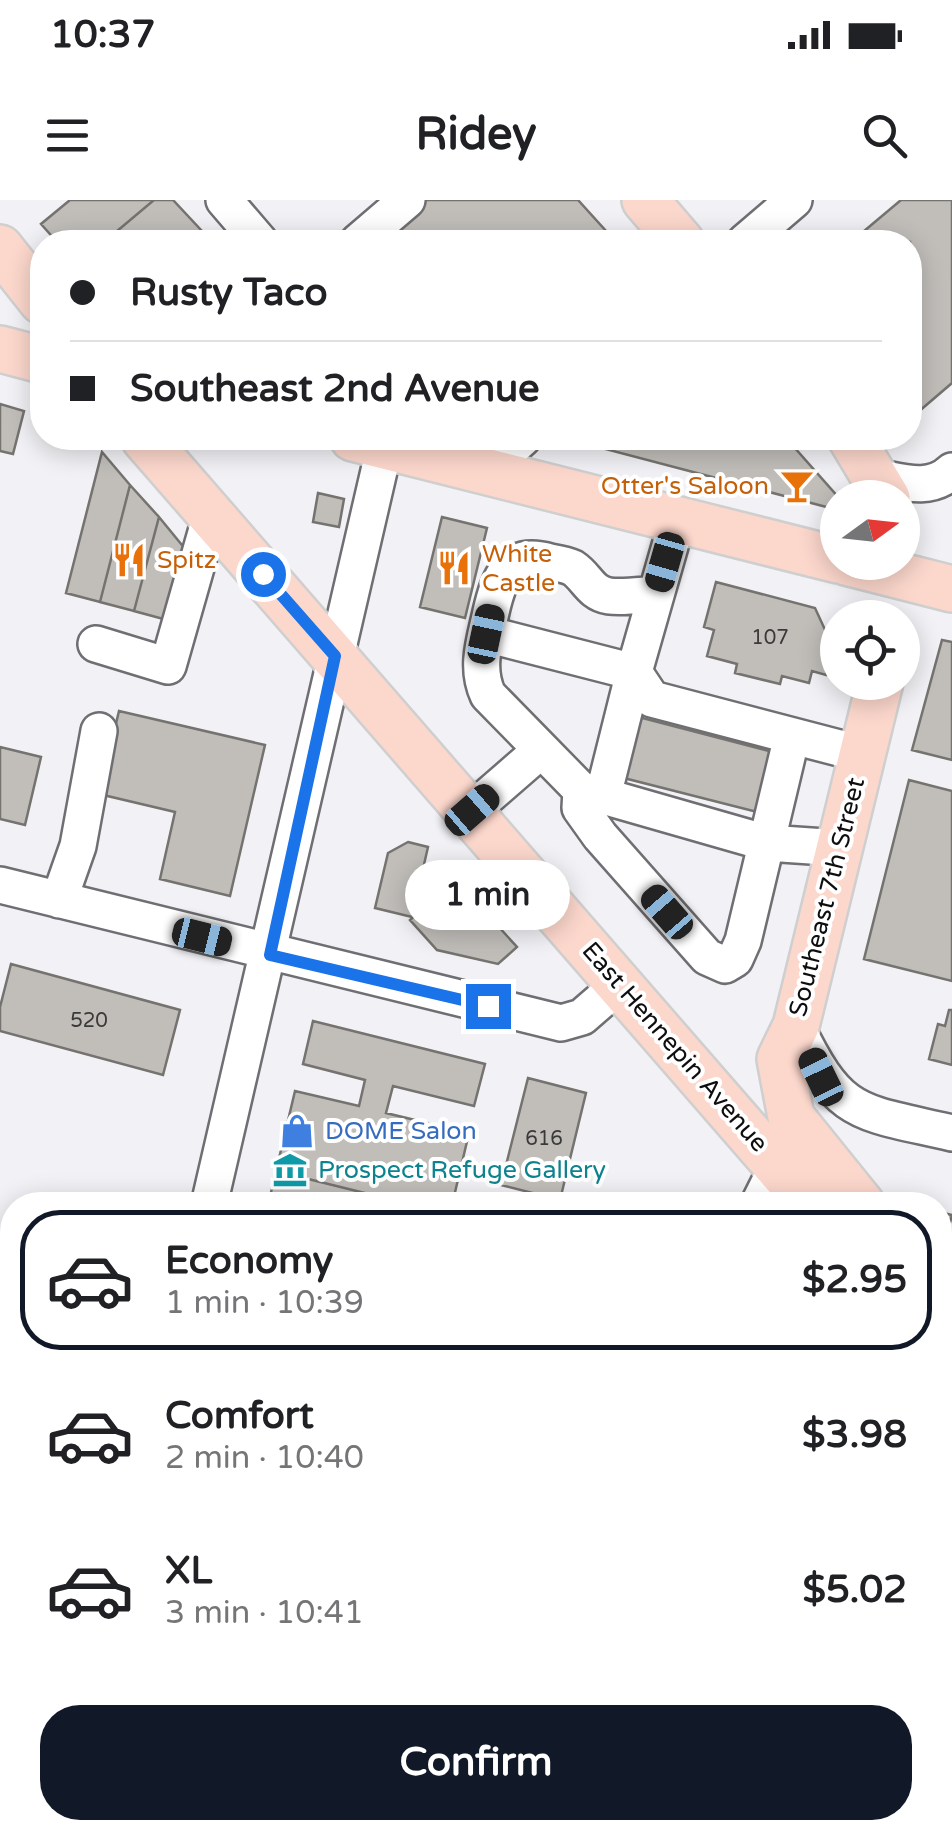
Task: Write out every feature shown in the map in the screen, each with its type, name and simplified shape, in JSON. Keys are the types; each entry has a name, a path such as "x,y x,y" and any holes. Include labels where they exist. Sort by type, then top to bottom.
{"main road":[{"path":"644,200 670,230"},
{"path":"0,248 30,286"},
{"path":"0,349 30,357"},
{"name":"East Hennepin Avenue","path":"154,450 801,1192"},
{"path":"409,450 820,555"},
{"path":"859,450 877,480"},
{"path":"895,585 952,590"},
{"name":"Southeast 7th Street","path":"851,1192 791,1118 780,1059 796,1026 876,700"}],"street":[{"path":"224,200 250,230"},
{"path":"372,230 407,200"},
{"path":"760,230 794,200"},
{"path":"212,1192 270,955 335,656 368,450"},
{"path":"488,468 509,450"},
{"path":"920,485 941,482 952,471"},
{"path":"96,644 168,666 210,515"},
{"path":"678,518 634,672 592,793 580,808 600,836 713,963 725,965 735,959 792,736"},
{"path":"656,594 608,596 590,588 573,568 523,558 507,566 498,584 486,634 481,680 488,695 540,751 592,793 766,843 840,848"},
{"path":"486,634 634,672 652,699 862,754"},
{"path":"59,900 78,846 99,732"},
{"path":"472,810 540,751"},
{"path":"0,885 270,955 561,1023 582,1016 618,986"},
{"path":"796,1026 821,1077 838,1096 865,1112 952,1133"},
{"path":"764,1192 778,1165"}],"building":[{"path":"70,200 154,200 118,230 46,230 41,224"},
{"path":"154,200 173,200 201,230 118,230"},
{"path":"422,200 578,200 605,230 386,230"},
{"path":"901,200 952,200 952,383 922,409 922,230 865,230"},
{"path":"0,404 24,411 13,454 0,451"},
{"path":"609,450 797,450 823,480 820,480 820,505"},
{"path":"102,452 130,485 100,602 66,593"},
{"name":"Spitz","path":"130,485 159,517 134,611 100,602"},
{"path":"318,493 344,499 339,527 313,522"},
{"path":"159,517 186,550 167,620 134,611"},
{"name":"White Castle","path":"442,517 487,528 465,618 420,607"},
{"path":"716,582 815,608 820,619 820,673 812,671 809,683 782,676 780,684 735,673 737,664 707,656 714,630 704,627"},
{"path":"942,640 952,642 952,760 912,750"},
{"path":"119,711 265,745 230,896 160,879 175,812 99,794"},
{"path":"631,715 777,753 761,813 616,776"},
{"path":"0,747 41,757 25,825 0,819"},
{"path":"909,780 952,791 952,981 864,959"},
{"path":"408,842 428,847 412,917 375,908 388,853"},
{"path":"437,895 461,922 480,906 517,947 498,964 437,950 410,920"},
{"path":"11,964 180,1010 163,1075 0,1031 0,1007"},
{"path":"949,1010 952,1065 929,1059 938,1024 945,1026"},
{"path":"313,1021 485,1064 474,1106 393,1086 386,1113 469,1133 455,1192 361,1192 276,1171 295,1091 359,1106 365,1080 303,1064"},
{"path":"528,1078 586,1093 562,1192 529,1192 501,1185"},
{"path":"276,1171 361,1192 271,1192"}],"place":[{"name":"Otter's Saloon","path":"797,486"},
{"name":"Spitz","path":"129,560"},
{"name":"White Castle","path":"454,568"},
{"name":"DOME Salon","path":"297,1131"},
{"name":"Prospect Refuge Gallery","path":"290,1170"}],"route":[{"path":"263,574 335,656 270,955 488,1006"}]}
